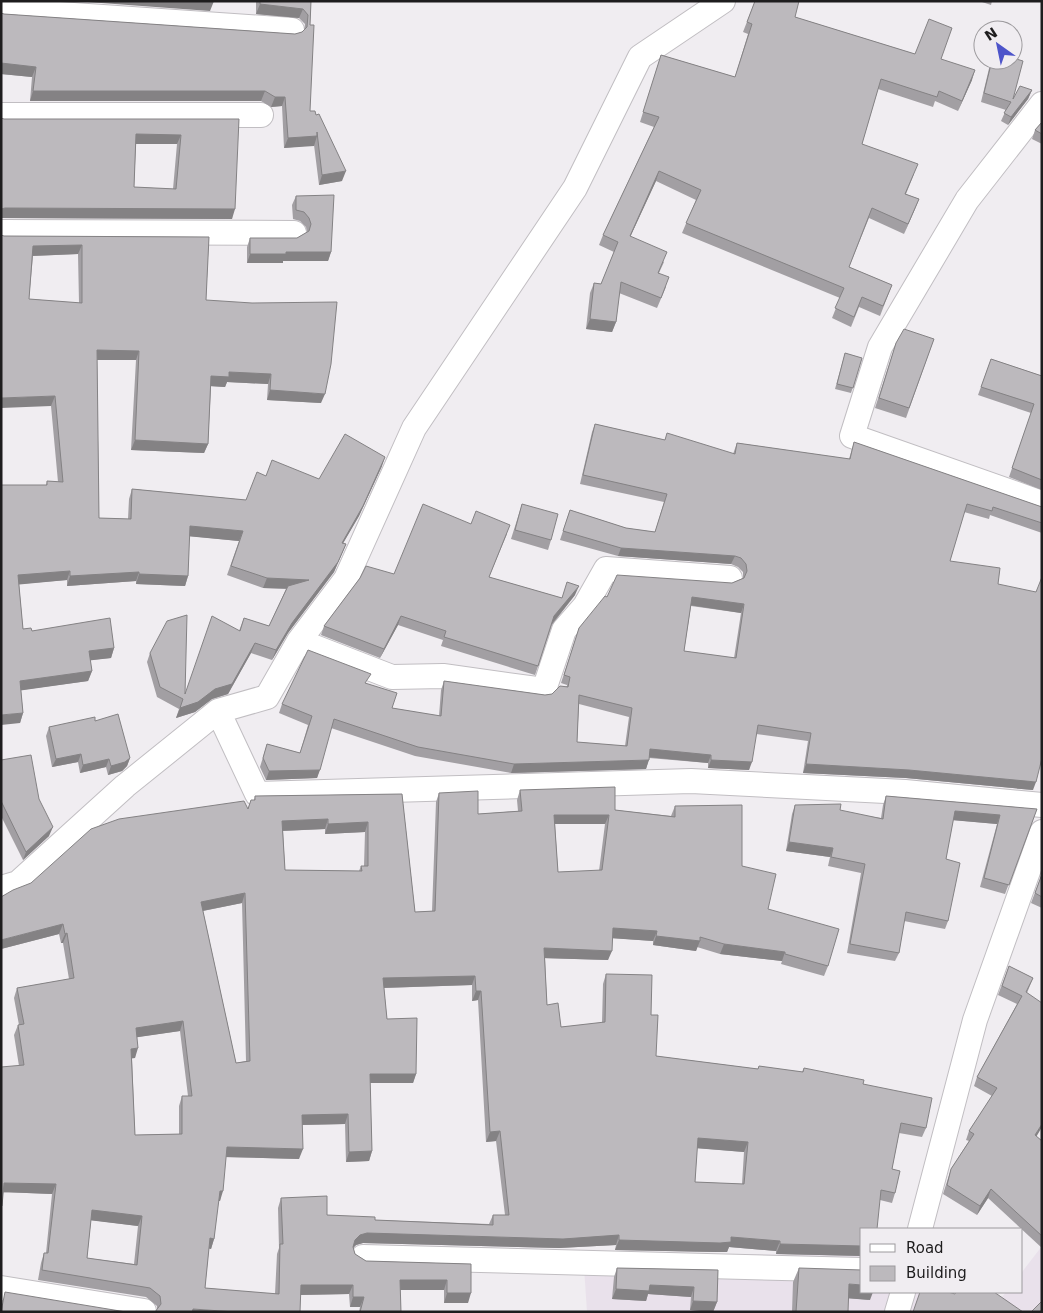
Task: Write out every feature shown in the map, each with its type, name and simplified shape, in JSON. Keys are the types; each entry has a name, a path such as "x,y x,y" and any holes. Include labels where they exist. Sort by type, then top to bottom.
{"street":[{"path":"1,888 18,883 124,786 218,711 267,697 299,641 346,579 414,428 576,188 640,57 723,1"},
{"path":"1,10 292,30"},
{"path":"1042,104 967,200 880,347 852,436 1042,503"},
{"path":"1,115 261,115"},
{"path":"1,232 294,233"},
{"path":"299,641 392,677 443,676 544,690 564,630 585,606 606,569 730,578"},
{"path":"218,711 257,794 691,781 905,792 1042,805"},
{"path":"920,1228 974,1020 1042,832"},
{"path":"363,1257 860,1270"},
{"path":"1,1288 144,1311"},
{"path":"896,1312 903,1293"}],"shaded area":[{"path":"1042,1246 1042,1312 990,1312 1005,1293 1023,1293 1023,1271"},
{"path":"583,1252 860,1256 860,1293 930,1293 960,1312 587,1312"}],"building":[{"path":"260,1 311,1 310,25 314,25 310,111 315,111 316,115 319,114 346,171 322,175 317,132 317,136 288,138 285,97 275,97 265,91 33,91 36,67 1,63 1,13 295,34 302,32 307,27 308,15 303,9 260,4"},
{"path":"755,1 799,1 795,17 915,54 929,19 952,28 941,59 975,70 962,101 939,91 937,97 881,79 862,144 918,164 905,194 919,199 908,224 872,208 849,267 892,285 883,306 862,297 854,317 835,308 844,288 686,223 701,190 659,171 630,236 667,252 658,273 669,277 661,298 621,282 616,322 590,319 594,283 601,284 618,242 603,235 659,117 643,112 661,55 735,77 752,24 747,22"},
{"path":"990,70 1021,70 1013,99 1020,86 1032,90 1011,117 1004,113 1011,102 984,93"},
{"path":"1,118 239,119 235,209 1,209","holes":["136,134 181,135 176,189 134,187"]},
{"path":"1042,122 1042,134 1035,130"},
{"path":"334,195 331,252 250,254 250,238 297,238 309,231 311,224 309,218 304,212 296,210 296,196"},
{"path":"1,235 209,237 206,300 252,303 337,302 331,364 325,394 270,390 271,374 229,372 229,377 211,376 208,444 135,440 139,351 97,350 99,518 131,519 132,489 246,500 257,472 266,476 272,460 319,479 345,434 385,457 363,506 342,543 346,544 338,562 292,623 276,650 255,643 232,684 215,689 198,702 180,708 183,699 160,687 150,653 167,621 187,615 185,694 212,616 240,631 244,618 269,626 288,586 309,580 267,578 231,566 243,531 190,526 188,576 139,574 139,572 70,576 70,571 18,575 23,629 31,628 32,631 110,618 114,648 89,651 92,671 20,681 23,713 1,715 1,485 47,485 47,481 63,482 55,396 1,398","holes":["82,245 82,303 29,299 33,246"]},
{"path":"904,329 934,339 909,408 879,398 896,343"},
{"path":"845,353 862,358 853,388 837,384"},
{"path":"991,359 1042,376 1042,480 1012,468 1034,404 981,387"},
{"path":"595,424 665,440 667,433 735,454 737,443 850,459 854,442 1042,507 1042,523 993,507 992,511 967,504 950,561 1000,568 998,584 1036,592 1042,577 1042,758 1036,782 909,770 806,764 811,733 758,725 752,762 711,760 711,755 650,749 649,760 514,764 418,747 334,719 320,770 269,771 263,758 267,744 300,753 312,716 282,704 308,650 371,674 365,683 397,693 392,708 441,716 444,681 545,695 552,694 560,686 568,687 570,677 564,675 579,628 605,596 607,597 617,575 732,583 744,578 747,571 746,564 741,558 735,556 621,548 563,531 570,510 626,528 655,532 667,494 583,475","holes":["692,597 744,604 736,658 684,651","579,695 632,708 627,746 577,742"]},
{"path":"423,504 471,524 476,511 510,525 489,577 562,598 567,582 579,586 554,616 538,666 444,637 446,631 401,616 384,649 324,626 360,578 366,566 394,574"},
{"path":"522,504 558,514 551,540 515,530"},
{"path":"118,714 130,758 125,762 111,766 109,759 83,765 81,754 56,759 49,727 95,717 95,721"},
{"path":"31,755 39,799 53,827 26,852 1,801 1,760"},
{"path":"615,787 615,810 675,817 675,806 742,805 742,866 776,874 768,909 839,929 828,966 785,954 785,952 724,944 700,937 700,941 656,936 657,931 613,928 612,951 544,948 547,1005 558,1003 561,1027 605,1022 606,974 652,975 651,1015 658,1015 656,1056 758,1069 759,1066 803,1072 804,1068 864,1080 863,1084 932,1098 926,1128 901,1123 892,1169 900,1171 895,1193 881,1190 877,1228 860,1228 860,1246 780,1244 780,1241 731,1237 731,1242 720,1243 619,1240 619,1235 563,1239 367,1233 360,1235 355,1240 353,1247 355,1254 366,1261 471,1264 471,1293 447,1293 447,1280 400,1280 401,1312 360,1312 364,1297 353,1297 353,1285 301,1285 300,1312 235,1312 193,1309 192,1312 155,1312 161,1304 160,1296 150,1288 42,1270 44,1253 48,1253 56,1184 4,1183 1,1206 1,1067 24,1065 18,1025 24,1024 17,988 74,978 67,933 65,934 63,924 1,940 1,897 31,883 91,829 119,819 244,801 248,809 251,800 255,800 255,796 402,794 415,912 435,911 439,793 478,791 478,814 522,811 520,790","holes":["554,815 609,815 602,870 558,872","328,819 328,824 368,822 368,866 361,866 362,871 285,870 282,821","245,893 250,1061 236,1063 201,902","475,976 476,991 481,991 490,1132 500,1131 509,1215 493,1215 493,1225 375,1220 375,1217 327,1215 327,1196 281,1198 283,1244 280,1244 279,1294 205,1288 210,1238 214,1239 220,1191 223,1191 227,1147 303,1149 302,1115 348,1114 349,1152 372,1151 370,1074 416,1074 417,1018 387,1019 383,978","183,1021 192,1096 182,1096 182,1134 135,1135 131,1049 138,1048 136,1028","698,1138 748,1142 744,1184 695,1182","92,1210 142,1216 137,1265 87,1258"]},
{"path":"886,796 1037,809 1009,885 984,878 1000,815 955,811 946,859 960,863 948,921 906,912 899,953 850,944 865,864 831,857 833,848 789,842 795,805 841,804 840,810 883,819"},
{"path":"1042,874 1042,897 1035,893"},
{"path":"1009,966 1033,978 1026,992 1042,1003 1042,1124 1035,1135 1042,1141 1042,1236 991,1189 980,1206 947,1185 951,1169 974,1134 969,1131 997,1088 977,1077 1022,996 1002,986"},
{"path":"617,1268 718,1270 717,1302 693,1301 694,1287 650,1285 649,1291 616,1289"},
{"path":"799,1268 860,1270 860,1285 849,1284 848,1312 796,1312"},
{"path":"5,1292 126,1312 1,1312"},
{"path":"920,1293 995,1293 1023,1312 913,1312"},
{"path":"1042,1301 1042,1312 1031,1312"}]}
